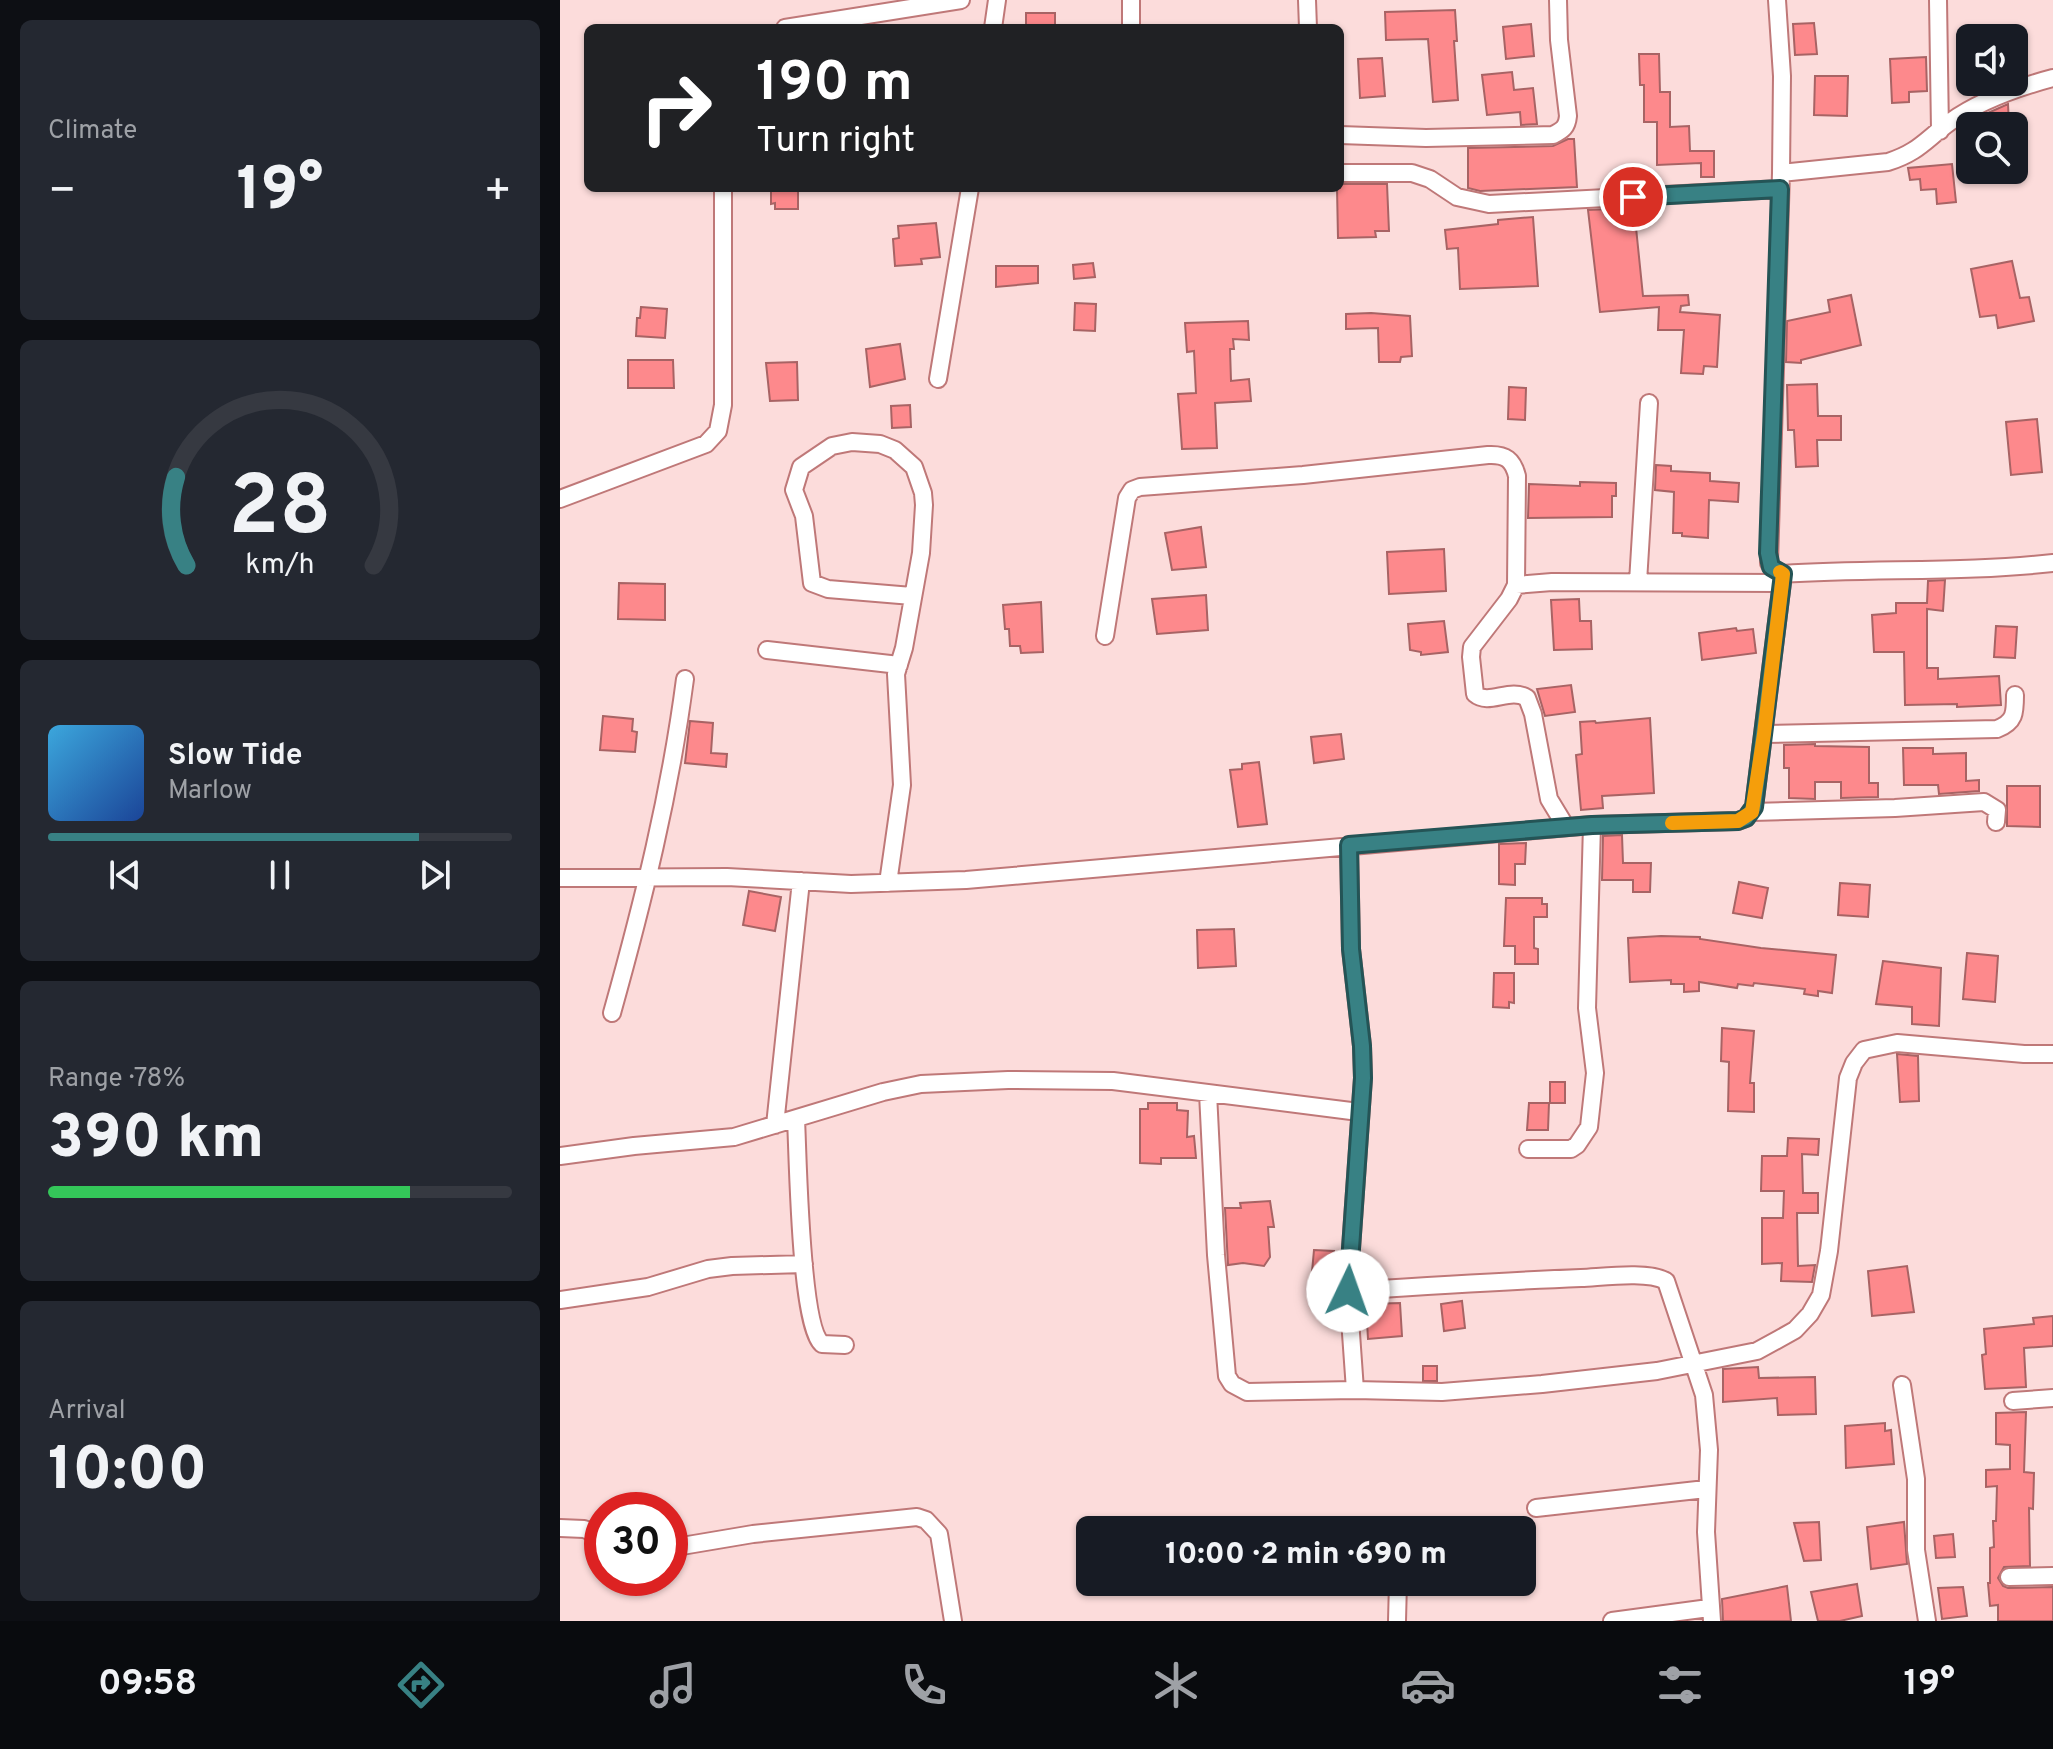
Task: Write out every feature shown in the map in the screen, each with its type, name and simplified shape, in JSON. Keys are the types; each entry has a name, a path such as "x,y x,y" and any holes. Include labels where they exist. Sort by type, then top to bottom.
{"street":[{"path":"810,24 961,0"},
{"path":"994,24 997,0"},
{"path":"1131,0 1131,24"},
{"path":"1307,0 1308,24"},
{"path":"1344,135 1426,138 1553,135 1560,132 1567,124 1568,116 1559,40 1558,0"},
{"path":"1777,0 1782,76 1768,553 1771,567 1783,578"},
{"path":"1938,0 1940,131"},
{"path":"1344,173 1412,173 1430,179 1457,197 1489,204 1780,181 1888,162 1915,152 1973,108 2053,78"},
{"path":"560,499 706,444 718,431 723,405 723,192"},
{"path":"938,379 969,192"},
{"path":"1638,582 1649,403"},
{"path":"888,883 902,785 896,684 921,553 923,493 914,467 895,450 880,444 852,442 832,446 811,457 801,467 794,490 804,516 812,583 828,589 912,596"},
{"path":"1105,636 1127,498 1132,490 1500,455 1515,465 1517,476 1516,585 1472,647 1474,691 1480,698 1514,693 1527,698 1532,708 1549,799 1566,827"},
{"path":"1516,585 1537,582 1783,578 1848,570 1978,569 2053,563"},
{"path":"1752,812 1783,578"},
{"path":"767,650 899,665"},
{"path":"612,1013 650,877 677,744 685,679"},
{"path":"1764,734 1997,729 2015,715 2015,695"},
{"path":"560,878 727,877 888,883 1005,877 1592,825 1738,821 1752,812 1984,802 1997,810 1996,822"},
{"path":"1528,1149 1571,1149 1583,1137 1592,1115 1595,1073 1587,1008 1592,825"},
{"path":"1349,845 1351,949 1362,1046 1348,1291 1355,1390"},
{"path":"775,1125 801,881"},
{"path":"1208,1093 1216,1255 1227,1376 1232,1384 1247,1392 1442,1392 1657,1371 1757,1351 1779,1339 1795,1330 1810,1314 1821,1295 1829,1251 1848,1078 1864,1050 1897,1043 2053,1054"},
{"path":"560,1156 734,1137 872,1095 921,1084 1080,1079 1146,1084 1359,1112"},
{"path":"796,1119 804,1264 812,1327 816,1339 822,1344 845,1345"},
{"path":"560,1300 648,1287 720,1267 804,1264"},
{"path":"1348,1291 1501,1281 1658,1278 1669,1284 1704,1395 1709,1450 1706,1489 1710,1614 1612,1621"},
{"path":"1902,1385 1916,1479 1916,1550 1927,1621"},
{"path":"2013,1401 2053,1398"},
{"path":"1536,1508 1706,1489"},
{"path":"688,1545 753,1534 917,1517 926,1520 939,1534 953,1621"},
{"path":"560,1528 584,1529"},
{"path":"2009,1577 2053,1576"},
{"path":"1397,1621 1398,1596"}],"building":[{"path":"1455,10 1458,100 1433,102 1428,39 1386,40 1385,12"},
{"path":"1026,13 1055,13 1055,24 1026,24"},
{"path":"1814,23 1817,54 1795,55 1793,24"},
{"path":"1531,24 1534,56 1506,59 1503,27"},
{"path":"1639,54 1659,54 1660,92 1670,92 1670,127 1689,126 1690,151 1714,151 1714,177 1701,177 1701,163 1657,165 1657,122 1644,122 1644,85 1640,85"},
{"path":"1926,57 1927,91 1909,92 1909,102 1892,103 1890,59"},
{"path":"1382,58 1385,96 1360,98 1358,59"},
{"path":"1512,72 1514,90 1533,88 1537,124 1521,125 1520,112 1487,115 1482,75"},
{"path":"1815,76 1848,76 1847,116 1814,115"},
{"path":"2008,104 2008,112 1990,112"},
{"path":"1574,139 1577,187 1480,191 1468,188 1468,148 1553,146"},
{"path":"1952,164 1956,202 1937,204 1936,189 1921,190 1920,179 1910,180 1908,168"},
{"path":"1344,184 1387,184 1389,231 1375,231 1376,237 1338,238 1337,192 1344,192"},
{"path":"771,192 798,192 798,209 775,209 775,203 771,204"},
{"path":"1634,208 1643,296 1688,295 1689,305 1681,306 1680,312 1720,315 1717,367 1704,366 1703,374 1681,373 1684,330 1658,330 1659,307 1600,312 1588,210"},
{"path":"1533,217 1538,286 1460,289 1458,248 1447,249 1445,230"},
{"path":"936,223 940,257 921,259 922,264 895,266 893,239 899,238 898,226"},
{"path":"2012,261 2020,298 2029,297 2034,321 1998,328 1996,315 1980,317 1971,269"},
{"path":"1093,263 1095,277 1074,279 1073,265"},
{"path":"996,266 1038,266 1038,283 996,287"},
{"path":"1851,295 1861,345 1801,360 1801,363 1786,362 1787,321 1830,312 1828,300"},
{"path":"1075,303 1096,304 1095,331 1074,330"},
{"path":"641,307 667,309 665,338 636,336"},
{"path":"1346,314 1410,316 1412,356 1401,357 1400,362 1379,362 1378,328 1346,329"},
{"path":"1248,321 1249,340 1233,339 1234,349 1230,349 1231,381 1249,379 1251,401 1215,403 1217,448 1182,449 1178,394 1196,393 1194,351 1187,352 1185,323"},
{"path":"900,344 905,379 870,387 866,349"},
{"path":"628,360 673,360 674,388 628,388"},
{"path":"797,362 798,400 770,401 766,363"},
{"path":"1817,384 1818,416 1841,416 1841,440 1817,440 1818,466 1796,467 1794,430 1788,430 1787,385"},
{"path":"1509,387 1526,388 1525,420 1508,419"},
{"path":"910,405 911,427 892,428 891,406"},
{"path":"2037,419 2042,472 2011,475 2006,422"},
{"path":"1656,465 1671,466 1671,471 1710,473 1710,481 1739,483 1738,502 1709,500 1708,538 1673,533 1674,492 1655,490"},
{"path":"1580,482 1616,483 1616,496 1612,496 1612,517 1528,518 1529,484 1580,486"},
{"path":"1201,527 1206,567 1172,570 1165,533"},
{"path":"1444,549 1446,591 1389,594 1387,552"},
{"path":"1945,580 1943,611 1927,609 1927,668 1938,668 1938,679 1999,676 2001,705 1905,705 1904,652 1874,652 1872,615 1896,613 1896,603 1927,603 1928,581"},
{"path":"619,583 665,584 665,620 618,619"},
{"path":"1206,595 1208,630 1157,634 1152,599"},
{"path":"1579,599 1580,621 1591,621 1592,649 1554,650 1551,600"},
{"path":"1041,602 1043,652 1021,653 1020,646 1010,646 1003,605"},
{"path":"1444,621 1448,652 1421,655 1421,652 1410,650 1408,624"},
{"path":"1996,626 2017,627 2015,658 1994,657"},
{"path":"1736,628 1737,631 1753,629 1756,653 1702,660 1699,633"},
{"path":"1571,685 1575,712 1545,716 1537,689"},
{"path":"603,716 633,719 632,731 637,732 635,752 600,750"},
{"path":"1650,718 1654,793 1602,796 1603,808 1581,810 1576,755 1582,754 1580,722"},
{"path":"690,721 713,723 711,753 727,754 726,767 685,763"},
{"path":"1341,734 1344,759 1314,763 1311,737"},
{"path":"1784,745 1869,747 1869,783 1878,783 1878,797 1841,798 1841,782 1815,782 1815,799 1789,798 1789,768 1784,768"},
{"path":"1903,748 1933,748 1933,754 1966,753 1966,781 1979,780 1979,791 1939,794 1938,785 1904,785"},
{"path":"1259,762 1267,824 1238,827 1230,770 1242,769 1242,764"},
{"path":"2007,786 2040,786 2040,827 2007,826"},
{"path":"1622,835 1623,863 1651,863 1650,892 1633,892 1633,880 1602,880 1603,836"},
{"path":"1526,843 1525,864 1515,864 1515,885 1499,884 1499,844"},
{"path":"1739,882 1768,888 1762,918 1733,913"},
{"path":"1840,883 1870,885 1868,917 1838,915"},
{"path":"749,891 781,897 775,931 743,925"},
{"path":"1506,898 1542,898 1542,904 1547,904 1547,917 1534,917 1534,948 1538,949 1538,964 1515,964 1515,946 1504,946"},
{"path":"1234,929 1236,966 1198,968 1197,930"},
{"path":"1700,937 1761,948 1836,955 1832,993 1818,991 1818,996 1804,994 1805,989 1754,983 1753,986 1738,984 1737,988 1699,982 1699,991 1684,992 1684,984 1671,984 1671,980 1630,982 1628,938"},
{"path":"1967,953 1998,956 1995,1002 1963,999"},
{"path":"1883,961 1941,968 1939,1026 1912,1024 1912,1007 1876,1004"},
{"path":"1494,973 1514,973 1514,1003 1509,1002 1509,1008 1493,1007"},
{"path":"1722,1028 1754,1031 1750,1083 1754,1083 1754,1112 1728,1111 1729,1062 1721,1061"},
{"path":"1897,1054 1918,1056 1919,1101 1900,1102"},
{"path":"1550,1082 1565,1082 1565,1103 1550,1103"},
{"path":"1148,1103 1177,1103 1177,1110 1188,1111 1187,1137 1194,1136 1196,1158 1161,1158 1161,1164 1140,1163 1140,1109 1148,1109"},
{"path":"1529,1103 1549,1103 1548,1130 1527,1130"},
{"path":"1788,1138 1819,1139 1818,1155 1802,1154 1803,1193 1818,1193 1818,1213 1797,1213 1798,1266 1815,1265 1812,1282 1781,1281 1782,1263 1762,1264 1762,1218 1783,1218 1784,1191 1761,1191 1762,1156 1787,1156"},
{"path":"1270,1201 1274,1227 1268,1227 1270,1257 1264,1266 1243,1263 1228,1265 1225,1208 1241,1208 1240,1203"},
{"path":"1314,1250 1334,1251 1332,1284 1311,1283"},
{"path":"1907,1266 1914,1312 1872,1316 1868,1271"},
{"path":"1462,1301 1465,1328 1444,1331 1441,1304"},
{"path":"1400,1303 1402,1336 1368,1339 1366,1304"},
{"path":"2053,1316 2053,1346 2024,1348 2026,1387 1985,1389 1982,1355 1986,1354 1984,1329 2034,1324 2033,1318"},
{"path":"1423,1366 1437,1366 1437,1381 1423,1381"},
{"path":"1758,1367 1759,1378 1815,1377 1816,1414 1778,1415 1777,1398 1723,1402 1723,1369"},
{"path":"2026,1412 2024,1472 2034,1473 2033,1509 2029,1508 2030,1566 2004,1567 1998,1578 2008,1588 2053,1587 2053,1621 1998,1621 1998,1605 1990,1606 1988,1583 1990,1548 1994,1547 1997,1486 1986,1487 1986,1470 2010,1469 2010,1445 1996,1444 1996,1413"},
{"path":"1885,1423 1885,1431 1891,1430 1894,1464 1846,1468 1845,1426"},
{"path":"1819,1522 1821,1560 1804,1561 1794,1523"},
{"path":"1904,1522 1907,1564 1871,1569 1867,1527"},
{"path":"1953,1534 1955,1557 1936,1558 1934,1536"},
{"path":"1857,1584 1862,1616 1840,1621 1818,1621 1811,1592"},
{"path":"1787,1586 1791,1621 1723,1621 1722,1599"},
{"path":"1963,1587 1967,1616 1942,1619 1938,1588"}],"slow traffic":[{"path":"1672,823 1738,821 1752,812 1782,583 1783,574 1780,572"}],"route":[{"path":"1348,1291 1363,1078 1351,949 1349,845 1592,825 1738,821 1746,818 1754,807 1783,574 1771,567 1768,553 1780,189 1633,197"}]}
